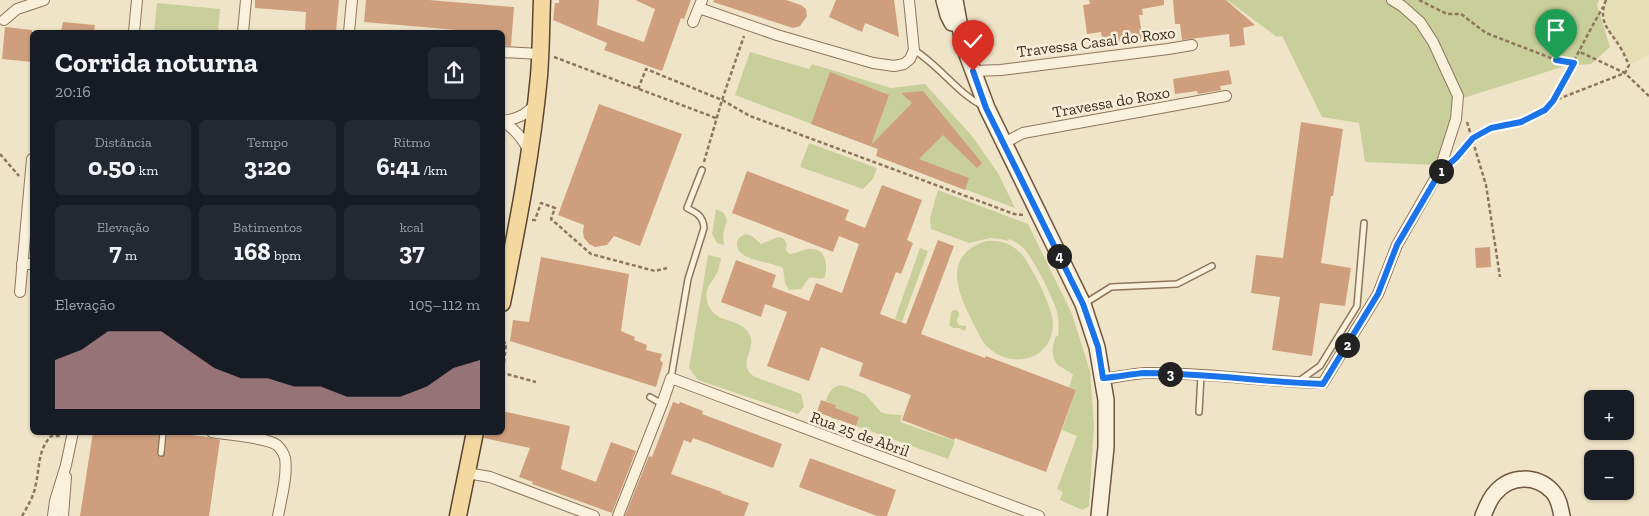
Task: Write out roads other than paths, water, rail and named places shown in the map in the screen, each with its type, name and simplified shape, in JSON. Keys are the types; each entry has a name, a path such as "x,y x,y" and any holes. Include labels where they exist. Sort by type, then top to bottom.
{"main road":[{"path":"505,287 545,55 542,0"},
{"path":"458,516 474,435"}],"street":[{"path":"4,20 17,10 44,0"},
{"path":"134,30 137,0"},
{"path":"243,30 246,0"},
{"path":"349,30 352,0"},
{"path":"693,22 700,4 749,26 883,65 894,66 904,64 910,59 914,50 909,0"},
{"path":"944,0 948,15 963,44 986,108 1083,304 1098,347 1103,378 1106,420 1106,447 1099,516"},
{"path":"955,0 963,44"},
{"path":"1103,378 1143,373 1201,374 1323,384 1378,294 1397,245 1440,172 1456,119 1458,96 1433,42 1420,22 1392,0"},
{"name":"Travessa Casal do Roxo","path":"973,71 1001,70 1192,45"},
{"path":"505,52 545,55"},
{"name":"Travessa do Roxo","path":"1004,143 1023,134 1226,96"},
{"path":"505,121 515,119 528,112 536,103"},
{"path":"505,123 521,137 529,151"},
{"path":"20,292 27,264 30,188"},
{"path":"618,516 671,378"},
{"name":"Rua 25 de Abril","path":"671,378 1039,516"},
{"path":"53,516 55,500 73,435"},
{"path":"232,435 264,440 277,445 282,452 285,459 285,469 278,516"},
{"path":"63,516 66,465"},
{"path":"467,473 490,477 594,516"},
{"path":"1486,512 1494,493 1504,484 1516,479 1530,479 1542,483 1553,492 1560,503 1562,516"}],"lane":[{"path":"914,50 928,58 973,101 986,108"},
{"path":"671,378 688,279 704,228 701,216 687,208 702,170"},
{"path":"1297,383 1320,366 1357,306 1364,223"},
{"path":"1083,304 1111,288 1177,284 1212,266"},
{"path":"1199,412 1201,374"},
{"path":"650,397 662,404"},
{"path":"161,453 164,435"}]}
